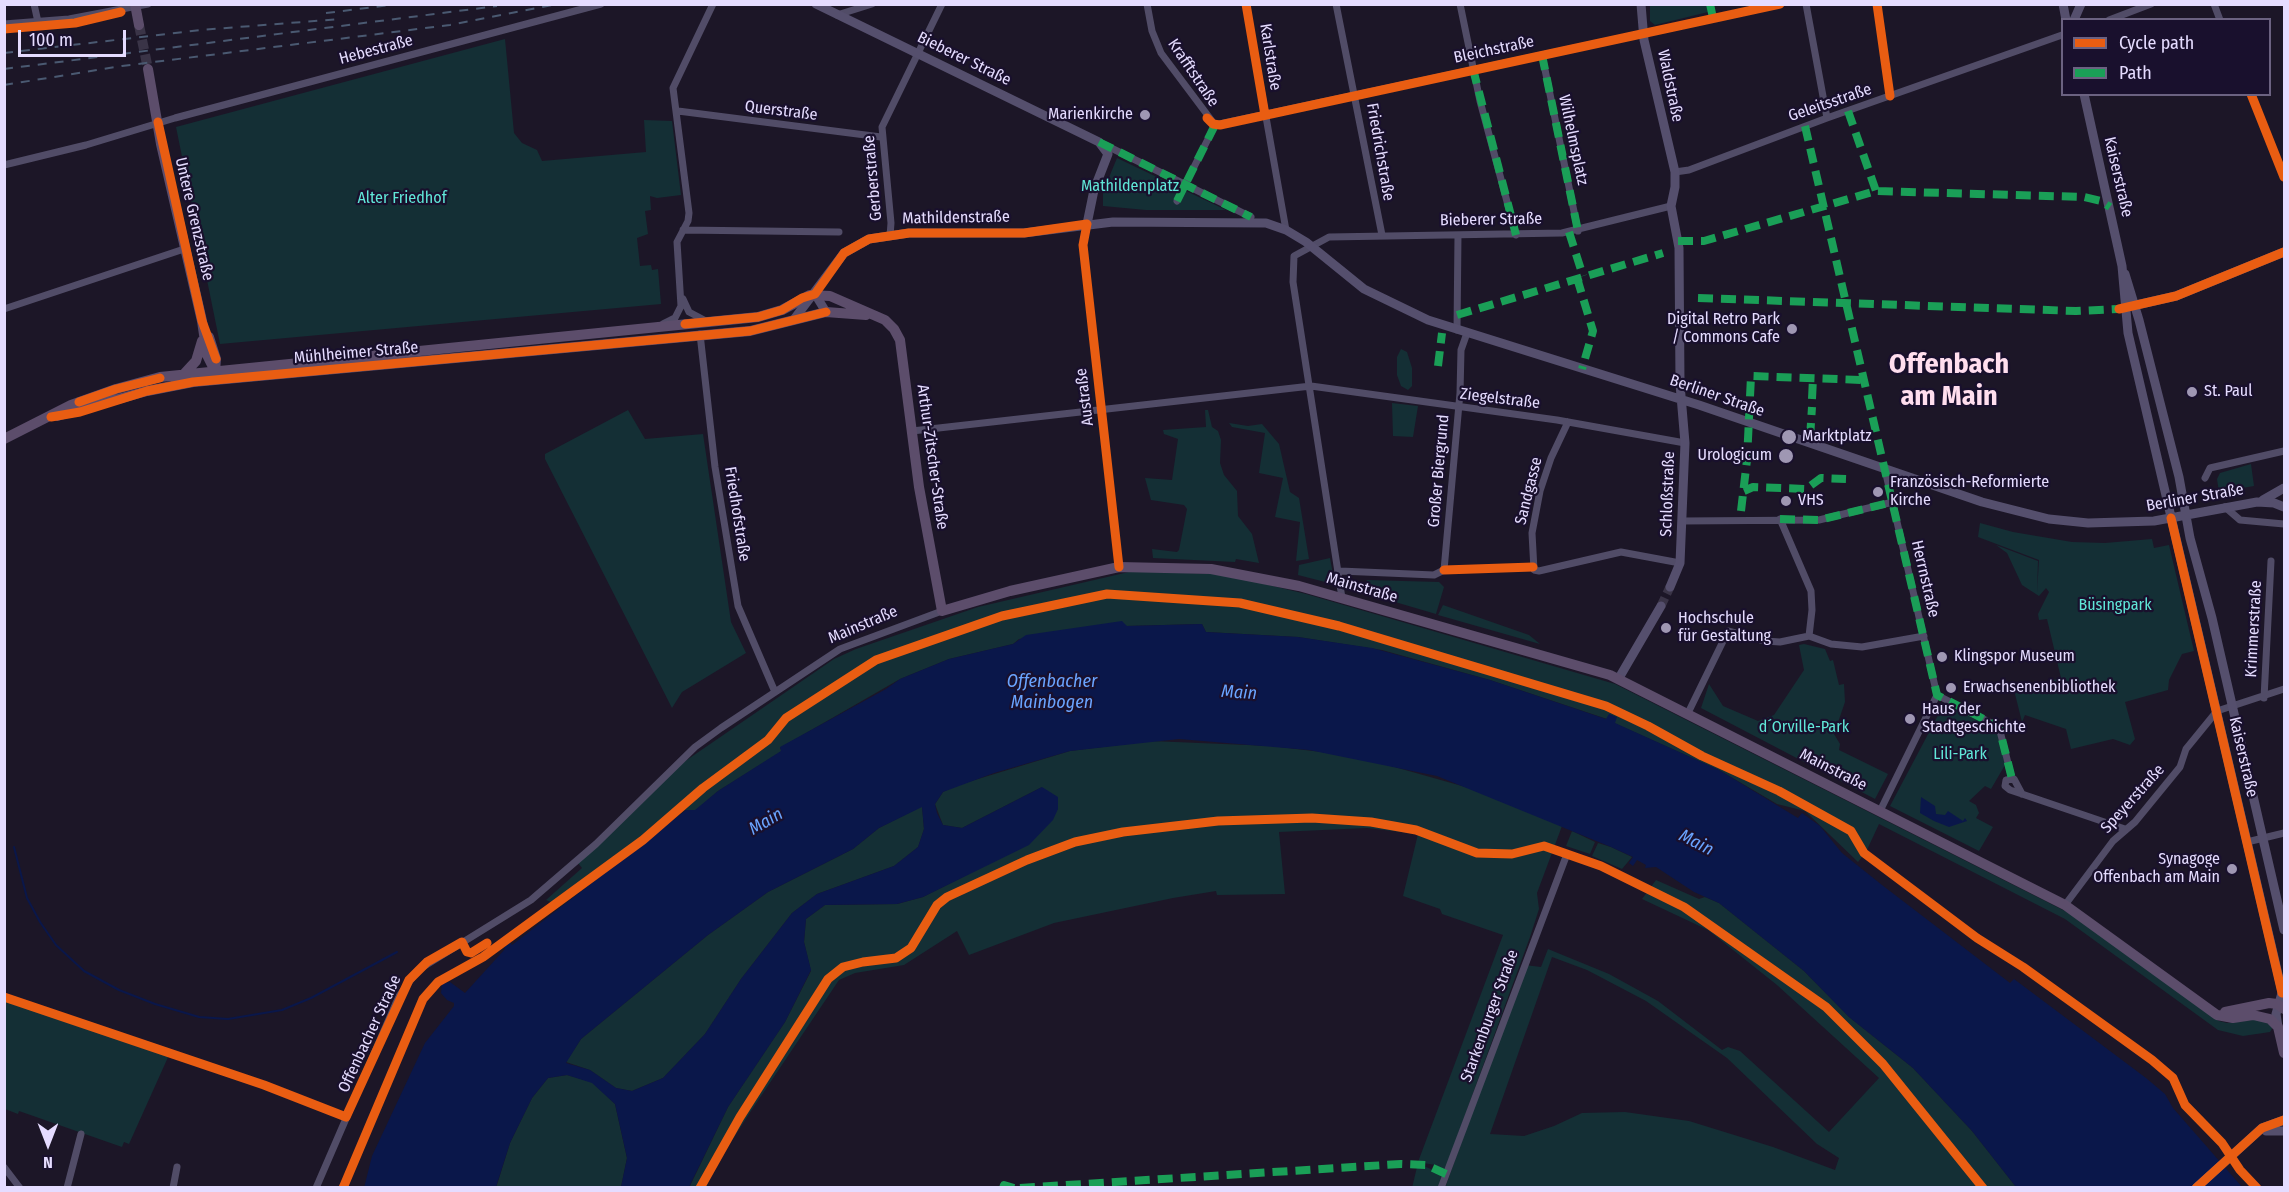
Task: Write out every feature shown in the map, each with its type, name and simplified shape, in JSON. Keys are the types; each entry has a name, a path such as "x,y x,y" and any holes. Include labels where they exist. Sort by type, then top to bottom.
{"main road":[{"name":"Bieberer Straße","path":"816,4 1099,142"},
{"name":"Waldstraße","path":"1641,4 1643,33 1675,172"},
{"path":"2075,18 2081,4"},
{"path":"135,5 139,25"},
{"name":"Untere Grenzstraße","path":"148,69 184,249 202,321 216,359 215,375"},
{"name":"Kaiserstraße","path":"2084,96 2122,266 2154,380 2233,706 2284,930"},
{"path":"1087,224 1094,190 1108,154 1099,142"},
{"path":"1675,172 1671,206 1680,248 1682,399"},
{"name":"Bieberer Straße","path":"1251,219 1286,230 1311,246 1324,258"},
{"name":"Mathildenstraße","path":"800,317 836,263 850,249 864,241 909,233 1024,233 1087,224 1251,219"},
{"path":"2122,308 2176,296 2284,252"},
{"name":"Berliner Straße","path":"1324,258 1377,297 1456,330 1682,399 1982,502 2049,519 2122,523 2171,518 2257,502 2274,503 2284,507"},
{"name":"Kaiserstraße","path":"2122,266 2122,308 2247,842 2282,1004 2278,1027 2284,1053"},
{"path":"815,294 826,312"},
{"name":"Arthur-Zitscher-Straße","path":"815,294 840,299 878,317 890,324 900,340 919,487 942,611"},
{"name":"Mühlheimer Straße","path":"51,417 80,412 147,391 215,375 771,314 815,294"},
{"path":"800,317 826,312 878,317"},
{"name":"Mühlheimer Straße","path":"4,439 71,405 116,388 184,374 215,375 750,331 800,317"},
{"name":"Untere Grenzstraße","path":"202,321 203,338 209,363 215,375"},
{"path":"184,374 196,361 203,338"},
{"path":"2140,383 2144,379 2154,380"},
{"name":"Schloßstraße","path":"1671,587 1680,563 1684,443 1682,399"},
{"name":"Berliner Straße","path":"2257,502 2284,488"},
{"name":"Mainstraße","path":"942,611 1010,591 1119,567 1211,569 1238,572 1342,598 1619,678 2064,905 2217,1016 2229,1018 2253,1015 2282,1004"},
{"path":"1619,678 1661,606"},
{"path":"2207,1008 2230,1012 2282,1004"},
{"name":"Mainstraße","path":"2253,1015 2267,1017 2278,1027"},
{"path":"2196,1188 2236,1149 2258,1132 2282,1123"},
{"path":"2258,1132 2284,1131"}],"street":[{"path":"34,4 38,22"},
{"path":"4,24 69,19 148,4"},
{"name":"Hebestraße","path":"4,165 97,142 158,122 601,4"},
{"path":"653,326 675,318 680,310 682,298 677,242 689,213 678,111 673,88 713,4"},
{"path":"837,15 872,4"},
{"name":"Gerberstraße","path":"890,236 891,223 881,137 882,127 942,4"},
{"name":"Krafftstraße","path":"1148,4 1152,31 1161,53 1207,118 1215,125 1186,184"},
{"name":"Karlstraße","path":"1246,4 1286,230"},
{"name":"Friedrichstraße","path":"1336,4 1382,235"},
{"path":"1460,4 1473,69 1516,236"},
{"name":"Bleichstraße","path":"1215,125 1643,33 1752,7 1780,4"},
{"path":"1806,4 1827,118"},
{"path":"1877,4 1890,96"},
{"path":"2114,18 2151,4"},
{"name":"Geleitsstraße","path":"1675,172 1689,170 1827,118 2061,35"},
{"name":"Wilhelmsplatz","path":"1542,55 1578,231"},
{"path":"2252,96 2284,177"},
{"name":"Querstraße","path":"678,111 881,137"},
{"name":"Bieberer Straße","path":"1099,142 1186,184 1251,219"},
{"path":"1177,201 1186,184"},
{"name":"Bieberer Straße","path":"1311,246 1329,237 1516,236 1578,231 1671,206"},
{"path":"1266,223 1278,222 1282,215"},
{"name":"Austraße","path":"1087,224 1083,245 1119,567"},
{"path":"683,230 838,232"},
{"path":"1456,330 1458,236"},
{"path":"1311,246 1294,256 1292,266 1340,571 1342,598"},
{"path":"4,309 184,249"},
{"path":"682,298 689,312 708,322"},
{"name":"Großer Biergrund","path":"1340,571 1439,574 1445,565 1461,350 1467,333"},
{"name":"Friedhofstraße","path":"700,334 711,436 738,606 775,692"},
{"name":"Ziegelstraße","path":"912,431 1311,386 1458,408 1516,414 1684,443"},
{"name":"Sandgasse","path":"1568,422 1551,458 1540,491 1532,533 1534,570 1539,571 1621,552 1680,563"},
{"path":"2205,478 2210,468 2284,451"},
{"name":"Herrnstraße","path":"1885,470 1937,695"},
{"path":"1682,521 1819,520 1893,502"},
{"path":"2225,507 2240,520 2284,524"},
{"path":"1780,519 1811,591 1812,610 1809,636"},
{"name":"Krimmerstraße","path":"2264,698 2271,561"},
{"name":"Mainstraße","path":"520,907 596,844 695,747 846,645 942,611"},
{"path":"1688,713 1724,634 1730,630 1772,642 1809,636 1831,644 1862,647 1923,636"},
{"path":"2217,711 2284,690"},
{"path":"1880,811 1937,695 1999,727 2012,779 2006,780 2005,786 2125,829"},
{"name":"Speyerstraße","path":"2064,905 2125,829 2136,822 2180,767 2186,748 2217,711"},
{"path":"2247,842 2284,833"},
{"name":"Starkenburger Straße","path":"1441,1188 1567,854"},
{"name":"Offenbacher Straße","path":"315,1188 409,980 427,963 520,907"},
{"path":"67,1188 81,1134"},
{"path":"6,1167 20,1188"},
{"path":"173,1188 177,1167"}],"green space":[{"path":"1650,5 1707,5 1708,12 1655,25 1650,21"},
{"name":"Alter Friedhof","path":"505,39 514,133 522,143 537,150 542,161 646,152 644,120 672,121 681,195 657,198 650,196 651,210 645,211 648,234 637,238 640,266 651,265 652,270 658,269 661,304 220,344 176,127"},
{"name":"Mathildenplatz","path":"1117,158 1226,210 1146,210 1103,206 1103,192"},
{"path":"1401,349 1407,352 1412,368 1412,386 1408,390 1401,386 1397,375 1397,357"},
{"path":"1392,403 1418,406 1413,437 1393,436"},
{"path":"628,410 645,439 703,434 731,622 746,653 682,692 672,708 545,459 545,454"},
{"path":"1205,410 1208,410 1212,427 1218,431 1221,440 1220,463 1224,475 1237,491 1238,516 1252,534 1259,563 1236,559 1235,562 1153,558 1152,549 1177,552 1179,550 1187,509 1184,505 1151,500 1145,478 1172,480 1178,439 1164,434 1163,430 1206,427"},
{"path":"1229,423 1248,426 1262,424 1279,444 1290,492 1299,498 1309,559 1296,561 1300,522 1275,517 1283,478 1259,473 1265,433 1232,427"},
{"path":"2251,464 2254,486 2219,492 2217,479 2220,473"},
{"name":"Büsingpark","path":"1980,523 2013,532 2072,542 2105,543 2152,539 2154,548 2169,545 2194,651 2182,654 2169,680 2168,690 2125,702 2135,739 2130,745 2113,739 2071,749 2066,729 2025,715 2022,722 2014,690 2061,678 2047,619 2039,620 2038,614 2049,592 2046,588 2039,596 2022,585 2007,553 1996,545 2038,561 2037,593 2039,560 1978,537"},
{"path":"1330,558 1334,580 1329,583 1298,575 1299,565"},
{"path":"1133,571 1213,574 1244,579 1306,594 1615,684 2069,913 2219,1021 2227,1023 2261,1019 2273,1027 2270,1032 2243,1036 2218,1030 2065,919 1879,824 1866,852 1858,862 1805,811 1777,804 1719,770 1614,723 1616,718 1607,719 1490,680 1382,650 1298,637 1206,632 1202,624 1126,626 1019,639 1013,644 949,659 900,679 780,748 782,751 718,791 695,811 685,810 561,906 546,900 582,868 578,863 681,764 834,659 856,649 978,607"},
{"path":"1367,580 1439,582 1444,587 1436,614 1361,592"},
{"path":"1443,605 1529,635 1540,644 1438,615"},
{"name":"d´Orville-Park","path":"1799,645 1825,649 1830,661 1833,660 1839,685 1844,684 1845,702 1834,734 1840,744 1839,750 1888,774 1875,799 1701,708 1709,684 1723,706 1758,721 1774,715 1804,670"},
{"name":"Lili-Park","path":"1944,704 1997,730 2005,765 1991,789 1985,786 1969,801 1976,805 1979,813 1976,818 1993,827 1979,851 1890,806"},
{"path":"1151,741 1271,746 1330,753 1384,764 1469,788 1562,826 1537,893 1539,909 1530,937 1445,1170 1435,1165 1418,1162 1503,935 1442,914 1440,909 1403,896 1418,834 1367,828 1279,832 1285,894 1217,895 1216,891 1173,898 1054,923 969,955 957,931 904,965 855,973 839,980 720,1159 706,1187 689,1188 728,1107 785,1022 811,971 804,942 806,919 825,905 897,904 923,897 988,864 1042,787 962,828 943,825 935,804 943,792 955,786 1070,751"},
{"path":"922,806 924,829 918,847 894,866 817,894 792,913 741,979 705,1034 663,1078 632,1091 616,1088 590,1070 566,1062 581,1039 708,935 768,892 853,849 879,828"},
{"path":"1572,831 1595,842 1590,854 1566,846"},
{"path":"1598,843 1632,857 1622,869 1592,856"},
{"path":"1656,880 1699,899 1705,897 1719,903 1804,971 1849,1017 1913,1068 1972,1131 2016,1187 1445,1188 1525,965 1541,967 1548,949 1609,974 1658,1001 1722,1050 1728,1047 1740,1051 1829,1132 1879,1078 1777,985 1708,930 1642,899","holes":["1552,957 1587,970 1646,1001 1727,1058 1817,1144 1839,1158 1835,1170 1773,1147 1689,1121 1625,1112 1582,1113 1524,1136 1490,1134"]},
{"path":"4,999 169,1055 129,1144 124,1142 122,1147 19,1111 18,1114 5,1109"},
{"path":"567,1075 592,1082 615,1104 627,1158 621,1187 496,1188 510,1143 532,1098 548,1078"},
{"path":"1417,1167 1426,1167 1440,1173 1442,1178 1439,1187 1412,1188"}],"water":[{"name":"Offenbacher Mainbogen","path":"1122,621 1127,626 1202,624 1206,632 1298,637 1372,648 1490,680 1606,719 1609,714 1617,717 1615,723 1719,770 1798,818 1802,813 1820,826 1842,853 1882,885 2010,983 2014,979 2165,1094 2173,1108 2242,1187 2016,1187 1972,1131 1913,1068 1849,1017 1804,971 1719,903 1694,892 1656,867 1645,868 1646,865 1637,860 1633,866 1629,863 1633,857 1437,776 1309,750 1179,739 1070,751 994,773 943,792 935,804 943,825 962,828 1042,787 1058,797 1058,809 1053,820 1029,845 923,897 897,904 825,905 806,919 804,942 811,970 785,1022 728,1107 689,1187 621,1187 627,1158 615,1104 592,1083 567,1075 548,1078 532,1098 510,1143 496,1187 364,1188 372,1156 425,1043 454,1006 454,1003 447,1000 441,993 442,984 450,982 465,993 505,949 504,947 510,943 512,945 686,810 695,810 718,791 781,751 780,747 900,679 949,659 1013,644 1026,635","holes":["922,807 924,829 918,847 894,866 817,894 792,913 741,979 705,1034 663,1078 632,1091 616,1088 590,1070 566,1063 581,1039 708,935 768,892 853,849 879,828"]},
{"path":"1921,797 1935,806 1936,814 1945,815 1948,811 1963,821 1965,818 1967,821 1949,827 1934,821 1920,813"}],"waterway":[{"path":"14,847 27,898 40,922 56,945 84,971 119,990 199,1017 228,1019 282,1010 311,998 397,952"}],"tunnel":[{"path":"139,25 148,69"},
{"path":"1661,606 1670,587"}],"railway":[{"path":"326,13 398,4"},
{"path":"4,85 122,66 450,25 558,4"},
{"path":"4,69 497,6"},
{"path":"4,53 201,30 340,19"}],"marked path":[{"path":"1710,4 1713,18"},
{"path":"1542,55 1578,231"},
{"path":"1473,69 1516,235"},
{"path":"1848,111 1876,191"},
{"path":"1177,201 1215,125"},
{"path":"1805,126 1937,695 1999,727 2012,779"},
{"path":"1099,142 1251,217"},
{"path":"1678,241 1704,241 1876,191 2084,197 2101,201 2110,207"},
{"path":"1569,232 1583,276"},
{"path":"1457,315 1663,253"},
{"path":"1577,278 1593,331 1582,369"},
{"path":"1698,298 2076,311 2119,309"},
{"path":"1438,366 1442,333"},
{"path":"1741,511 1747,460 1751,376 1863,380"},
{"path":"1812,399 1813,378"},
{"path":"1810,438 1812,407"},
{"path":"1744,491 1753,487 1806,489 1821,478 1846,479"},
{"path":"1780,519 1819,520 1893,502"},
{"path":"1020,1188 1401,1164 1426,1165 1446,1174"},
{"path":"1003,1188 1004,1185 1014,1188"}],"cycle path":[{"path":"1246,4 1265,115"},
{"path":"1207,118 1213,124 1220,125 1780,4"},
{"path":"1877,4 1890,96"},
{"path":"4,29 75,23 121,12"},
{"path":"2252,96 2284,177"},
{"path":"158,122 202,321 216,359"},
{"path":"685,324 758,317 782,310 802,298 815,294 844,253 869,239 909,233 1024,233 1087,224 1083,245 1119,567"},
{"path":"2119,309 2176,296 2284,252"},
{"path":"51,417 80,412 147,391 193,382 750,331 826,312"},
{"path":"79,402 116,389 160,378"},
{"path":"2171,518 2282,993"},
{"path":"1444,570 1533,567"},
{"path":"343,1188 423,999 438,982 483,957 643,840 703,788 768,740 786,718 876,660 1002,616 1107,594 1240,603 1339,626 1606,706 1702,756 1779,791 1851,831 1864,853 1977,938 2023,967 2152,1060 2173,1078 2185,1105 2222,1143 2240,1170 2257,1188"},
{"path":"700,1188 740,1117 828,979 843,967 896,958 911,948 937,905 947,897 1027,860 1075,842 1123,832 1218,821 1312,818 1371,822 1416,830 1477,853 1512,854 1544,846 1601,866 1684,907 1826,1007 1883,1064 1983,1188"},
{"path":"4,997 264,1085 346,1117 409,980 427,962 462,942 467,952 471,953 487,943"},
{"path":"2196,1188 2262,1128 2284,1120"}],"place":[{"name":"Marienkirche","path":"1145,115"},
{"name":"Digital Retro Park / Commons Cafe","path":"1792,329"},
{"name":"St. Paul","path":"2192,392"},
{"name":"Marktplatz","path":"1789,437"},
{"name":"Urologicum","path":"1786,456"},
{"name":"Französisch-Reformierte Kirche","path":"1878,492"},
{"name":"VHS","path":"1786,501"},
{"name":"Hochschule für Gestaltung","path":"1666,628"},
{"name":"Klingspor Museum","path":"1942,657"},
{"name":"Erwachsenenbibliothek","path":"1951,688"},
{"name":"Haus der Stadtgeschichte","path":"1910,719"},
{"name":"Synagoge Offenbach am Main","path":"2232,869"}],"district":[{"name":"Offenbach am Main","path":"1949,381"}],"water label":[{"name":"Main","path":"1239,693"},
{"name":"Main","path":"766,822"},
{"name":"Main","path":"1696,843"}]}
